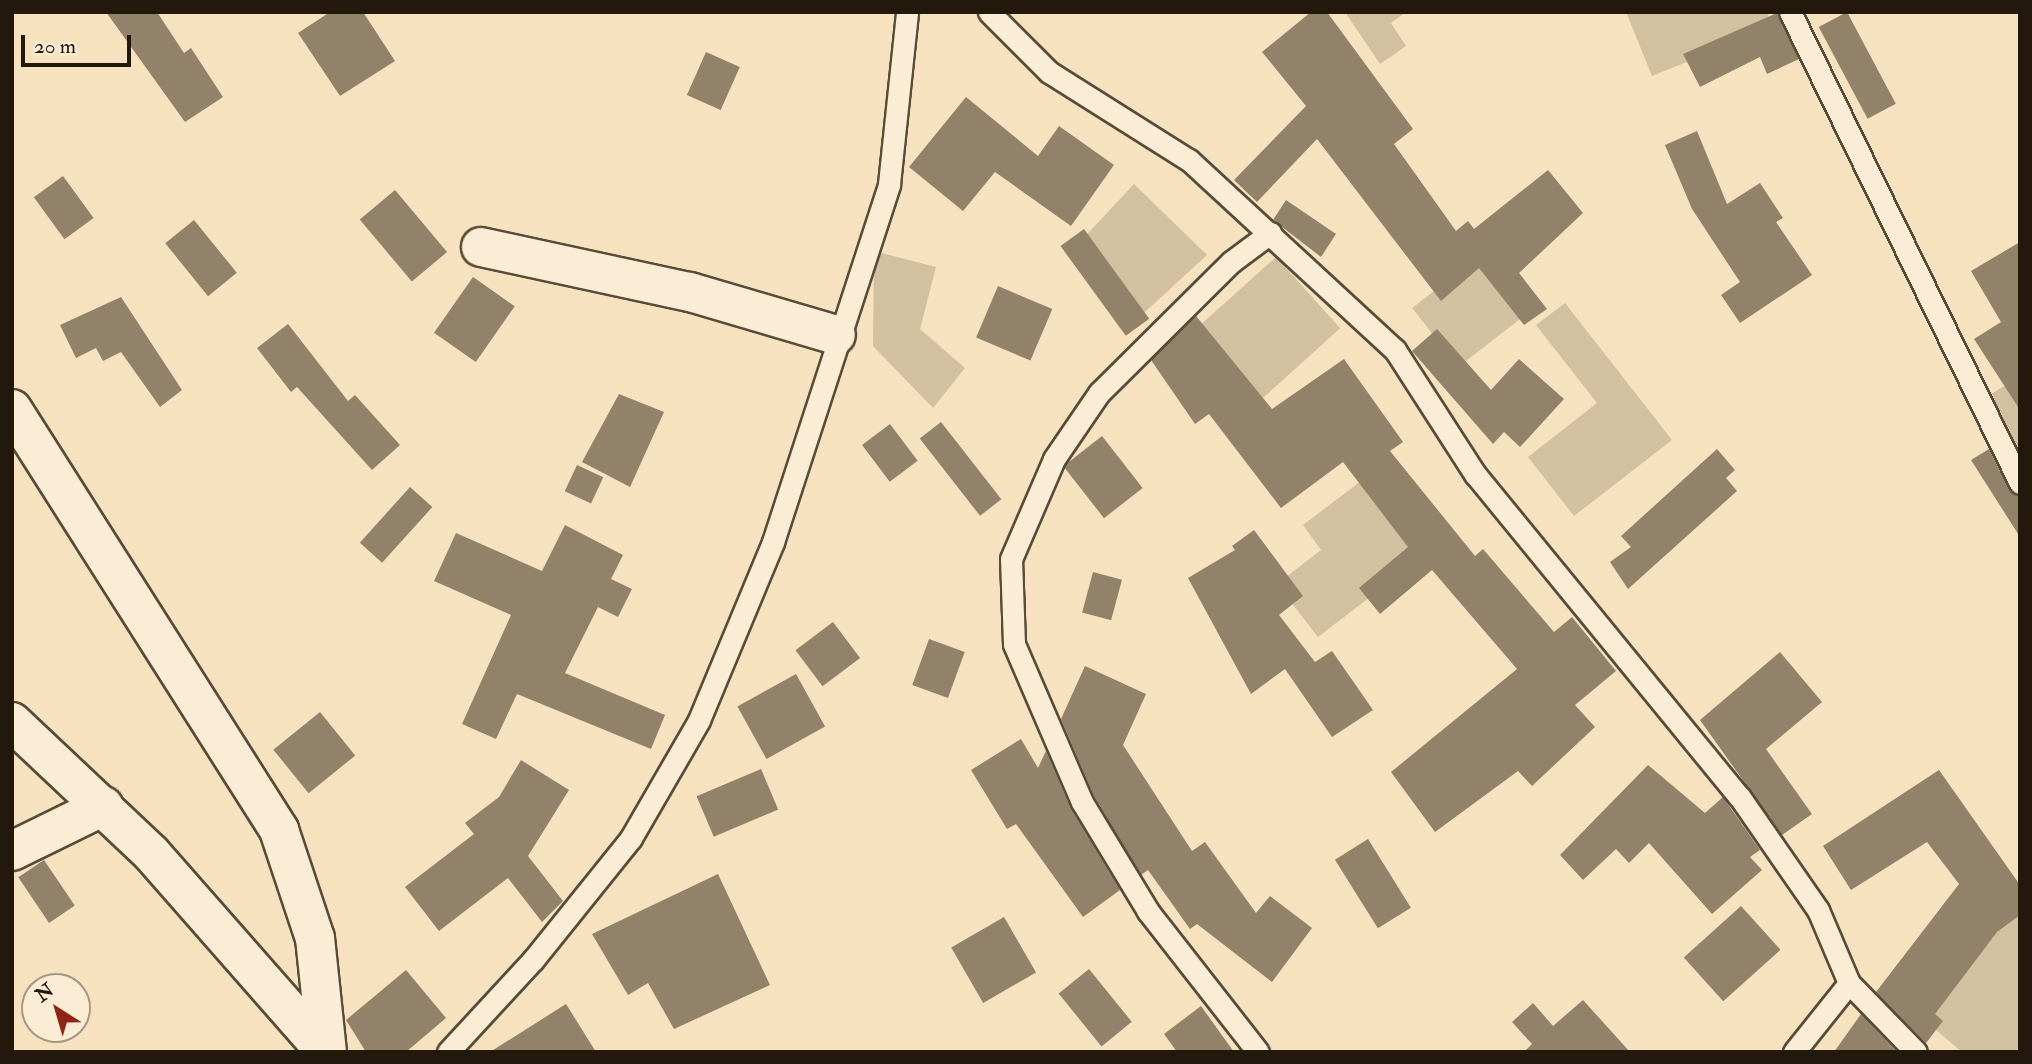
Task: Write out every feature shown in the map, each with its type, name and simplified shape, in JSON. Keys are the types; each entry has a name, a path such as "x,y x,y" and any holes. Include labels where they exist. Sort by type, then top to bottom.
{"street":[{"path":"481,247 690,292 836,335"},
{"path":"12,409 279,830 315,938 326,1052"},
{"path":"12,722 104,806 326,1052"},
{"path":"12,851 104,806"}],"lane":[{"path":"448,1052 534,960 631,838 699,720 773,542 836,335 889,184 907,12"},
{"path":"989,12 1049,72 1189,160 1395,350 1475,474 1739,796 1818,910 1849,983 1916,1052"},
{"path":"1790,12 2020,483"},
{"path":"1258,1052 1148,911 1082,802 1014,644 1011,559 1054,459 1099,393 1231,262 1270,233"},
{"path":"1794,1052 1849,983"}],"shaded area":[{"path":"1345,12 1406,12 1391,23 1406,46 1380,64"},
{"path":"1626,12 1767,12 1773,27 1652,76"},
{"path":"1134,184 1207,255 1133,323 1077,245"},
{"path":"874,251 936,267 920,329 965,368 933,408 873,346"},
{"path":"1480,255 1526,314 1458,367 1412,308"},
{"path":"1276,257 1340,328 1258,402 1194,331"},
{"path":"1565,303 1672,440 1574,516 1528,457 1597,403 1536,325"},
{"path":"2020,376 2020,468 1988,396"},
{"path":"1361,481 1421,558 1318,637 1277,584 1321,550 1303,525"},
{"path":"2020,897 2020,1052 1962,1052 1905,1004"}],"building":[{"path":"106,12 157,12 184,53 191,48 223,97 185,122"},
{"path":"330,12 363,12 395,61 340,96 298,33"},
{"path":"1311,12 1327,12 1413,129 1394,144 1456,231 1468,221 1474,229 1548,170 1583,213 1519,273 1547,309 1524,325 1479,268 1441,301 1317,139 1257,202 1234,180 1306,106 1262,52"},
{"path":"1847,12 1896,104 1868,119 1819,27"},
{"path":"1777,13 1799,59 1767,74 1760,57 1700,87 1683,54"},
{"path":"706,52 740,67 721,110 687,95"},
{"path":"966,97 1038,156 1059,126 1114,165 1071,226 995,172 963,211 909,167"},
{"path":"1697,131 1727,204 1760,183 1783,218 1776,222 1812,275 1740,323 1721,295 1740,282 1692,209 1665,145"},
{"path":"63,176 94,218 64,239 34,197"},
{"path":"395,190 447,252 412,282 360,220"},
{"path":"1286,200 1336,234 1321,257 1273,220"},
{"path":"194,220 237,273 208,296 165,243"},
{"path":"1084,229 1149,319 1126,336 1061,246"},
{"path":"2020,242 2020,410 1974,339 2001,322 1971,271"},
{"path":"473,277 515,306 476,362 434,333"},
{"path":"998,286 1052,309 1030,361 976,338"},
{"path":"121,297 182,390 160,407 121,352 103,361 96,348 76,358 60,325"},
{"path":"1196,316 1272,409 1344,359 1403,442 1390,451 1475,556 1483,549 1554,632 1572,617 1616,671 1575,705 1595,727 1532,786 1518,771 1435,832 1391,772 1517,669 1432,570 1380,614 1359,588 1408,547 1343,462 1281,508 1209,414 1195,424 1151,360"},
{"path":"288,324 348,401 355,395 400,445 372,470 297,387 291,392 257,348"},
{"path":"1437,329 1491,390 1519,359 1564,399 1520,447 1504,432 1493,444 1412,351"},
{"path":"619,394 664,412 630,487 582,462"},
{"path":"941,422 1001,499 980,516 920,439"},
{"path":"890,424 918,461 890,482 862,445"},
{"path":"1102,436 1143,488 1104,518 1063,466"},
{"path":"1717,449 1735,470 1726,478 1737,491 1628,589 1610,562 1631,547 1621,536"},
{"path":"1989,449 2009,489 2020,496 2020,537 1971,460"},
{"path":"577,465 603,477 591,504 565,491"},
{"path":"410,487 432,507 382,563 360,543"},
{"path":"565,525 623,555 611,579 632,589 618,617 598,607 565,673 665,715 651,749 517,694 496,739 462,724 511,615 434,581 456,533 542,571"},
{"path":"1254,530 1303,596 1279,615 1315,662 1332,651 1373,710 1332,737 1285,669 1251,694 1188,578 1235,550 1232,546"},
{"path":"1093,572 1122,580 1111,620 1082,613"},
{"path":"833,622 860,658 823,686 795,650"},
{"path":"929,639 965,652 948,698 912,685"},
{"path":"1780,652 1822,702 1766,749 1812,814 1782,835 1700,720"},
{"path":"1085,666 1146,694 1123,745 1192,851 1205,842 1256,913 1270,896 1312,928 1272,982 1197,924 1190,929 1148,870 1141,875 1094,796 1061,719"},
{"path":"796,674 825,726 766,759 737,706"},
{"path":"320,712 355,756 309,793 273,750"},
{"path":"1021,739 1038,768 1046,751 1071,809 1120,890 1083,917 1016,824 1007,829 971,770"},
{"path":"521,760 569,790 528,856 563,901 542,922 508,878 439,931 405,887 474,834 465,823 499,797"},
{"path":"1648,765 1705,813 1723,797 1760,850 1750,857 1762,870 1712,914 1649,843 1629,863 1616,849 1583,880 1560,855"},
{"path":"761,769 778,810 714,837 697,796"},
{"path":"1939,770 2020,885 2020,915 1997,932 1935,1014 1943,1021 1926,1043 1876,992 1959,884 1927,842 1851,890 1823,846"},
{"path":"1368,839 1411,908 1378,928 1335,860"},
{"path":"44,860 75,906 49,923 18,877"},
{"path":"718,874 770,985 674,1029 648,983 628,995 592,934"},
{"path":"1741,906 1780,950 1723,1001 1684,958"},
{"path":"1004,917 1036,972 983,1003 951,948"},
{"path":"1089,969 1132,1022 1101,1046 1059,994"},
{"path":"406,970 446,1018 406,1052 366,1052 346,1020"},
{"path":"1583,1000 1630,1052 1524,1052 1532,1044 1512,1022 1533,1003 1553,1026"},
{"path":"566,1004 596,1052 490,1052"},
{"path":"1201,1006 1234,1052 1177,1052 1164,1034"},
{"path":"1861,1014 1897,1052 1834,1052"}]}
